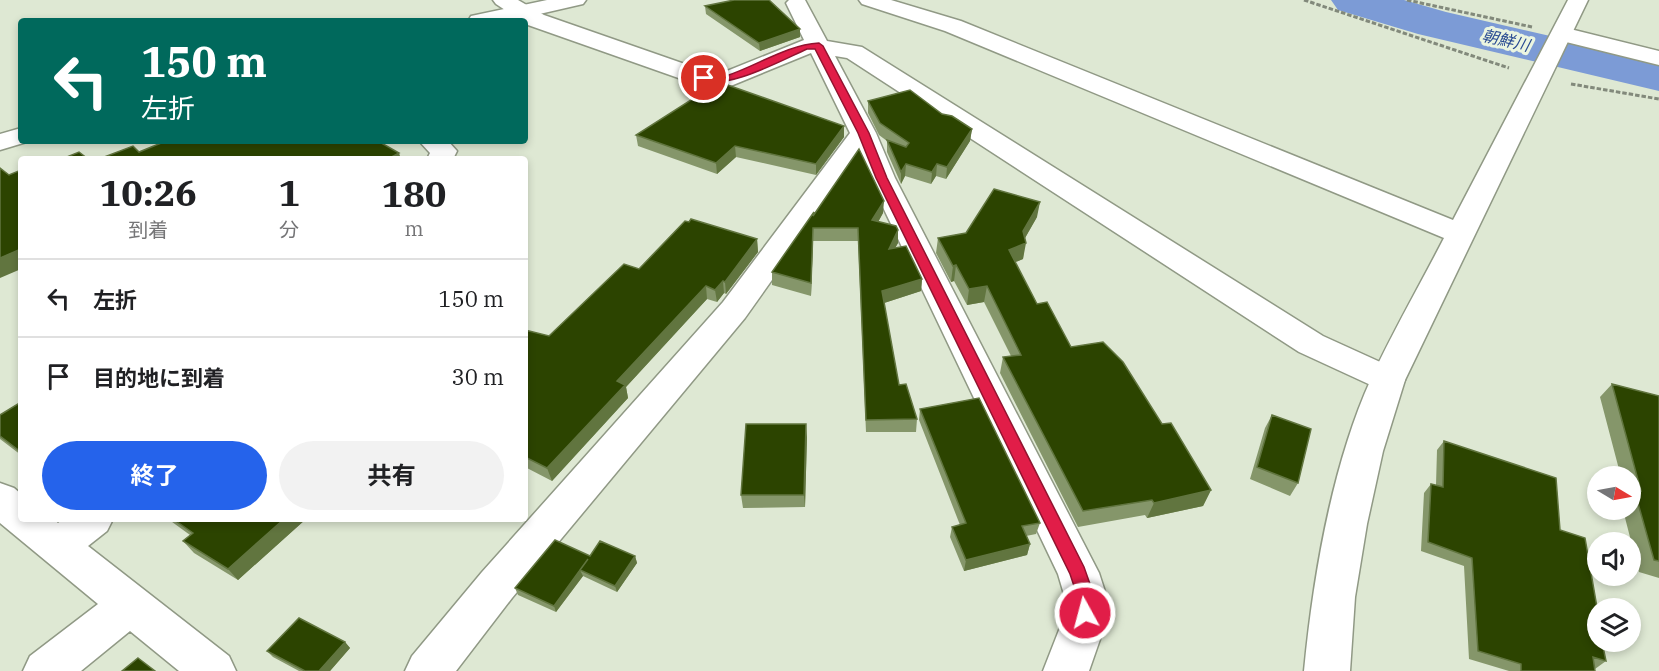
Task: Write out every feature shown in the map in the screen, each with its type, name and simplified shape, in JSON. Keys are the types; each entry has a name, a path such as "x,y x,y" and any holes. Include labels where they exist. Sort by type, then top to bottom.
{"street":[{"path":"485,18 511,6 576,0"},
{"path":"869,0 953,26 1461,234"},
{"path":"1327,671 1329,627 1340,560 1367,446 1388,380 1578,0"},
{"path":"797,3 863,133 881,178 1078,573 1087,601 1083,625 1066,671"},
{"path":"511,6 547,24 695,76 714,80 725,80 806,46 848,50 862,56 1311,344 1388,380"},
{"path":"1551,56 1591,43 1659,58"},
{"path":"428,671 497,585 734,310 863,133"},
{"path":"0,142 18,137"},
{"path":"436,144 444,151 442,156"},
{"path":"0,499 18,515"},
{"path":"27,522 213,671"},
{"path":"57,546 89,522"},
{"path":"46,671 129,605"}],"path":[{"path":"1304,0 1491,64 1551,56"},
{"path":"1407,0 1659,99"}],"building":[{"path":"734,0 769,0 800,29 759,43 705,6"},
{"path":"719,82 844,126 816,164 735,146 716,163 636,135"},
{"path":"910,90 942,114 952,116 972,129 947,167 937,164 932,172 906,164 901,172 887,140 906,147 909,143 880,123 868,101"},
{"path":"159,144 383,144 399,153 394,156 107,156 133,146 139,152"},
{"path":"859,149 884,201 872,220 896,226 898,230 889,249 906,246 922,279 882,291 899,385 906,384 917,419 866,420 858,228 813,228 811,283 772,272"},
{"path":"79,152 84,156 69,156"},
{"path":"0,168 9,175 18,171 18,250 0,258"},
{"path":"994,189 1040,202 1023,231 1026,243 1009,250 1037,304 1047,302 1071,347 1103,342 1123,362 1162,424 1171,423 1211,490 1154,503 1152,500 1083,511 1003,357 1021,355 987,286 969,289 938,238 966,233"},
{"path":"691,219 757,239 725,282 723,281 715,290 706,286 617,381 625,385 547,468 528,458 528,331 549,336 624,264 639,269 685,221 689,222"},
{"path":"1612,384 1659,396 1659,561 1654,560 1641,514 1641,466 1634,466"},
{"path":"979,398 1040,523 1022,526 1030,544 966,560 952,527 966,523 920,409"},
{"path":"18,404 18,450 0,436 0,415"},
{"path":"1272,415 1311,429 1298,483 1257,467"},
{"path":"746,424 806,424 804,495 741,495"},
{"path":"1444,441 1556,478 1560,530 1585,538 1587,586 1593,586 1595,598 1587,598 1587,652 1604,652 1606,661 1593,657 1595,671 1521,671 1521,664 1478,651 1472,558 1428,542 1431,484 1443,487"},
{"path":"177,522 281,522 228,569 183,541 193,533"},
{"path":"555,540 590,556 600,541 635,556 615,586 580,570 554,606 515,588"},
{"path":"299,618 345,642 319,671 305,671 267,651"},
{"path":"138,658 155,671 122,671"}],"waterway":[{"name":"朝鮮川","path":"1354,0 1435,24 1659,76"}],"route":[{"path":"704,78 725,80 806,46 819,46 863,133 881,178 1078,573 1087,601 1085,613"}]}
